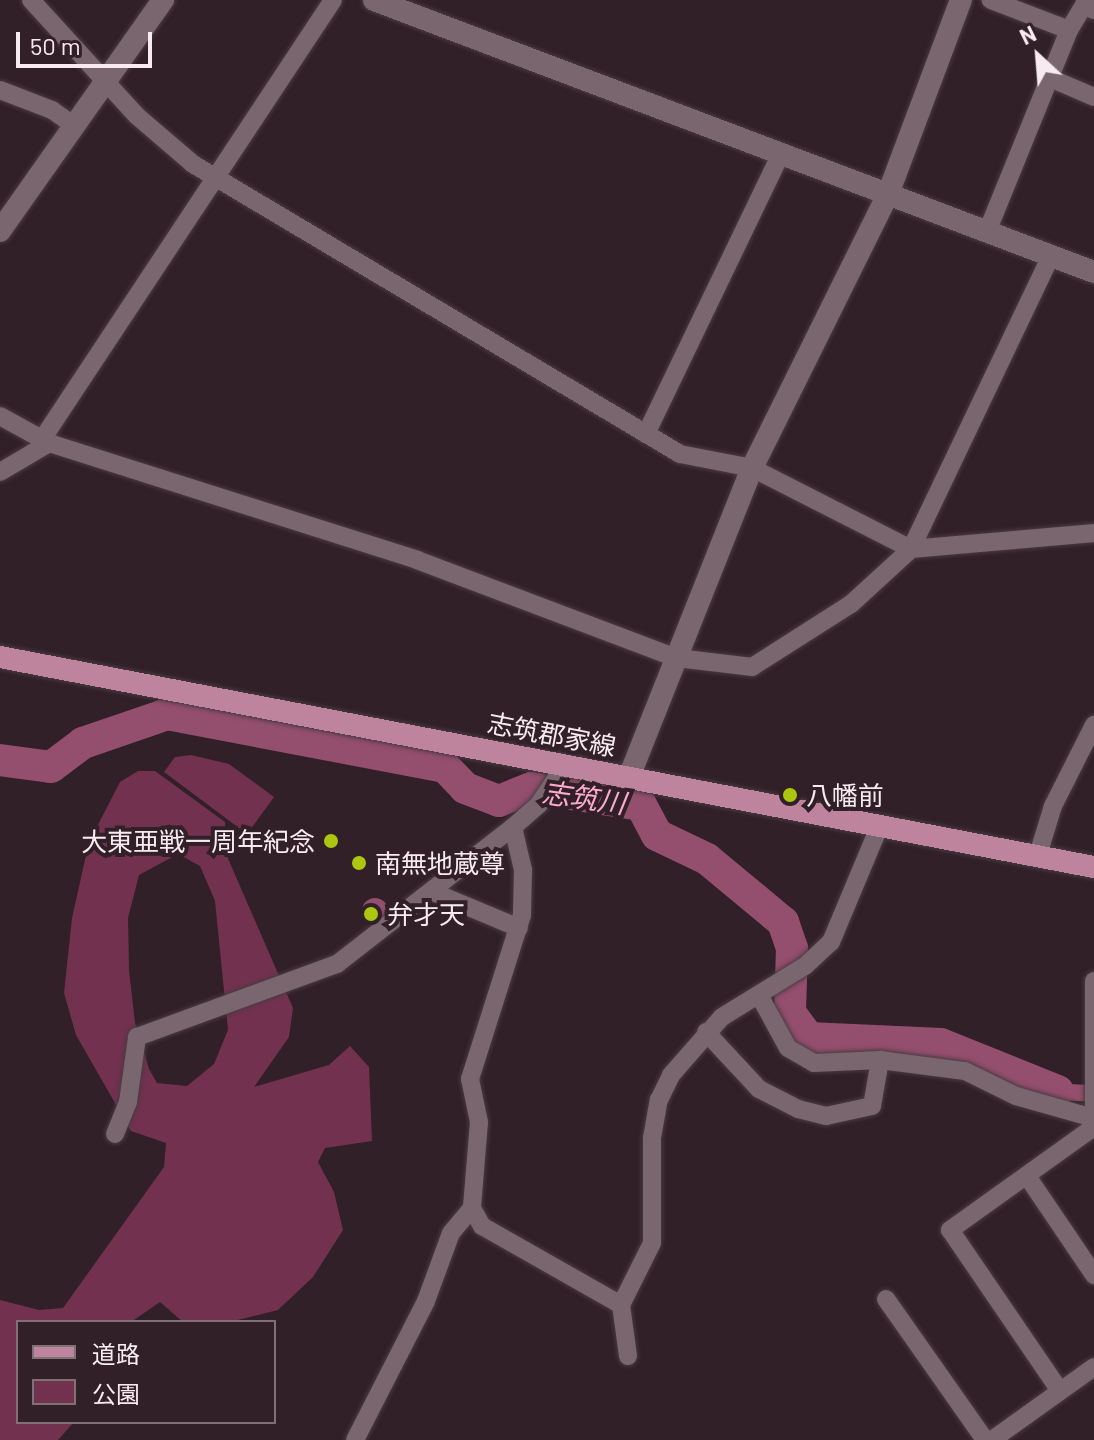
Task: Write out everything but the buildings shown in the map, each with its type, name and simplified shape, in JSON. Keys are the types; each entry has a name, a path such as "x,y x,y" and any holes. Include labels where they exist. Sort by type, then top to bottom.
{"main road":[{"name":"志筑郡家線","path":"0,657 562,771 629,777 1094,867"}],"street":[{"path":"31,0 105,83 169,146 215,178 680,454 752,468 911,549 1094,532"},
{"path":"0,231 163,0"},
{"path":"0,472 46,440 333,0"},
{"path":"374,0 1094,272"},
{"path":"629,777 752,468 888,194 961,0"},
{"path":"991,0 1069,30"},
{"path":"987,232 1069,30 1084,5 1094,10"},
{"path":"1050,78 1094,97"},
{"path":"0,90 52,110 75,126"},
{"path":"646,434 781,153"},
{"path":"0,416 46,440 417,560 677,658 752,667 851,604 911,549 1051,256"},
{"path":"1038,855 1053,806 1094,725"},
{"path":"115,1134 128,1102 137,1037 337,964 513,827 539,804 562,771"},
{"path":"628,1356 621,1305 652,1243 649,1168 659,1100 671,1075 706,1032 805,966 831,942 880,825"},
{"path":"513,827 523,870 519,928 470,1079 479,1122 472,1208 482,1226 621,1305"},
{"path":"433,892 519,928"},
{"path":"1094,981 1094,1108"},
{"path":"766,990 788,1048 814,1063 880,1060 965,1071 1016,1096 1094,1118"},
{"path":"706,1032 759,1089 798,1109 826,1116 872,1106 880,1060"},
{"path":"1060,1391 950,1230 1094,1127"},
{"path":"1027,1176 1094,1275"},
{"path":"355,1440 426,1301 451,1233 472,1208"},
{"path":"886,1299 985,1440"},
{"path":"992,1440 1094,1367"}],"green space":[{"path":"191,755 229,764 274,797 247,834 164,772 175,757"},
{"path":"138,771 155,771 225,822 226,854 293,1008 289,1037 254,1087 329,1065 350,1046 369,1067 372,1141 325,1148 318,1162 334,1192 343,1230 313,1277 278,1310 237,1320 181,1320 160,1302 134,1320 16,1320 16,1424 72,1424 58,1440 0,1440 0,1300 39,1310 63,1308 164,1167 166,1143 131,1131 76,1035 64,993 72,918 89,842 120,782","holes":["178,854 200,866 215,901 228,1030 214,1064 187,1086 157,1083 149,1069 135,1023 129,970 128,918 139,875"]}],"shaded area":[{"path":"375,898 384,902 388,911 384,920 375,924 366,920 362,911 366,902"},
{"path":"1025,1068 1067,1084 1094,1085 1094,1102 1061,1100 1009,1081"}],"waterway":[{"name":"志筑川","path":"0,760 51,767 83,743 167,714 445,767 465,788 499,801 532,788 641,805 657,835 707,859 783,922 792,948 790,1013 809,1038 941,1044 1058,1091"}],"place":[{"name":"八幡前","path":"790,795"},
{"name":"大東亜戦一周年紀念","path":"331,841"},
{"name":"南無地蔵尊","path":"359,863"},
{"name":"弁才天","path":"371,914"}]}
